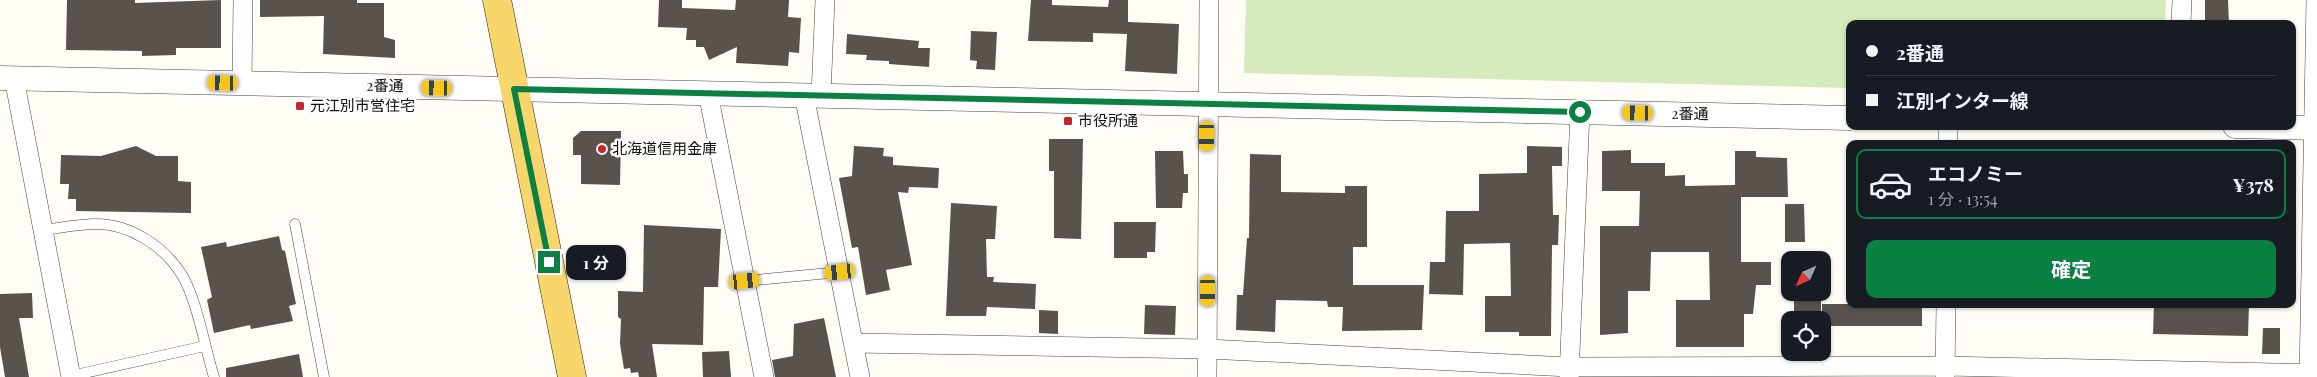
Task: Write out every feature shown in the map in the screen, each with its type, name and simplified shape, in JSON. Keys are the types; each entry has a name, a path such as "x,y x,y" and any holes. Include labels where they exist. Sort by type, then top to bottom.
{"main road":[{"path":"497,0 572,377"}],"street":[{"path":"242,83 243,0"},
{"path":"825,0 813,95 840,272 860,377"},
{"path":"1207,377 1209,0"},
{"path":"2181,20 2182,0"},
{"path":"854,343 1208,349 1569,372 1946,371 2312,375 2316,0"},
{"path":"7,78 43,230 71,377"},
{"name":"2番通","path":"7,78 1846,118"},
{"path":"708,93 764,377"},
{"path":"1569,372 1580,112"},
{"path":"2296,128 2316,128"},
{"path":"1946,308 1946,371"}],"lane":[{"path":"43,230 97,224 123,228 146,239 169,257 183,276 214,377"},
{"path":"295,224 324,377"},
{"path":"745,281 840,272"},
{"path":"71,377 205,346"}],"green space":[{"path":"1246,0 2166,0 2165,20 1846,20 1846,88 1244,73"}],"building":[{"path":"67,0 135,0 135,3 221,0 221,48 176,48 176,55 142,56 142,51 66,50"},
{"path":"260,0 357,0 357,3 384,3 384,37 395,40 395,58 323,54 324,16 260,17"},
{"path":"659,0 682,0 682,8 735,10 736,0 789,0 788,17 801,18 799,53 789,52 788,66 736,63 737,47 709,60 704,47 696,47 696,40 686,40 687,28 658,27"},
{"path":"1031,0 1052,0 1052,5 1108,7 1109,0 1128,0 1128,22 1179,24 1177,74 1125,71 1127,34 1093,33 1093,42 1028,41"},
{"path":"2205,0 2228,0 2229,20 2205,20"},
{"path":"971,31 997,32 995,70 976,69 977,61 970,60"},
{"path":"847,34 919,41 918,48 930,48 929,67 889,64 889,61 866,60 867,55 846,54"},
{"path":"581,131 621,131 620,185 581,184 581,155 573,155 573,138"},
{"path":"1049,139 1083,139 1081,239 1054,238 1054,171 1049,171"},
{"path":"136,146 156,156 178,156 178,181 191,182 191,213 76,211 76,199 68,199 69,184 60,184 61,155 101,156"},
{"path":"854,146 884,148 883,156 893,157 893,165 939,168 938,188 909,187 908,193 898,192 912,265 886,270 890,290 866,295 858,247 852,248 839,178 852,176"},
{"path":"1527,146 1562,147 1562,166 1552,166 1553,215 1559,215 1558,245 1552,245 1551,336 1519,336 1519,332 1485,332 1485,296 1511,296 1510,243 1464,244 1463,295 1429,294 1430,262 1445,262 1446,211 1479,211 1479,174 1527,173"},
{"path":"1631,150 1631,163 1665,163 1665,176 1685,175 1685,186 1735,185 1735,151 1756,151 1756,157 1787,158 1788,197 1741,197 1741,262 1771,262 1771,285 1756,285 1753,314 1744,314 1744,347 1676,347 1676,300 1710,300 1709,252 1651,252 1650,291 1628,291 1628,333 1600,335 1600,226 1639,226 1640,191 1602,191 1602,151"},
{"path":"1155,151 1183,151 1184,174 1188,174 1188,193 1183,193 1182,208 1156,208"},
{"path":"1250,154 1281,155 1281,192 1345,193 1345,186 1367,186 1367,247 1353,247 1353,285 1424,285 1422,330 1342,331 1343,307 1328,307 1327,301 1276,300 1275,332 1236,330 1237,295 1243,295 1247,238 1249,238"},
{"path":"951,203 997,206 995,239 986,239 987,277 994,277 993,282 1036,284 1035,309 987,307 986,316 946,316"},
{"path":"1785,204 1804,204 1805,242 1785,242"},
{"path":"1114,222 1156,222 1155,252 1147,252 1147,258 1114,258"},
{"path":"644,225 721,229 718,287 704,287 703,345 652,344 657,377 639,377 638,372 631,373 630,368 624,369 620,344 621,319 618,317 618,291 643,292"},
{"path":"279,236 282,250 285,251 296,304 289,306 293,321 251,329 250,325 214,333 207,300 212,297 201,247 226,242 227,247"},
{"path":"32,293 33,318 19,318 29,377 5,377 0,347 0,294"},
{"path":"1794,301 1821,301 1821,311 1794,311"},
{"path":"1822,304 1846,304 1846,308 1922,308 1922,326 1831,326 1831,311 1822,311"},
{"path":"1145,305 1176,306 1175,335 1144,334"},
{"path":"2154,308 2249,308 2248,336 2153,334"},
{"path":"1039,310 1058,311 1058,334 1039,333"},
{"path":"824,318 836,377 775,377 772,360 793,356 794,324"},
{"path":"2263,328 2280,328 2280,354 2262,354"},
{"path":"729,351 731,377 703,377 702,352"},
{"path":"299,354 303,377 226,377 226,368"}],"place":[{"name":"元江別市営住宅","path":"300,106"},
{"name":"市役所通","path":"1068,121"},
{"name":"北海道信用金庫","path":"602,149"}],"route":[{"path":"549,262 514,89 1580,112"}]}
